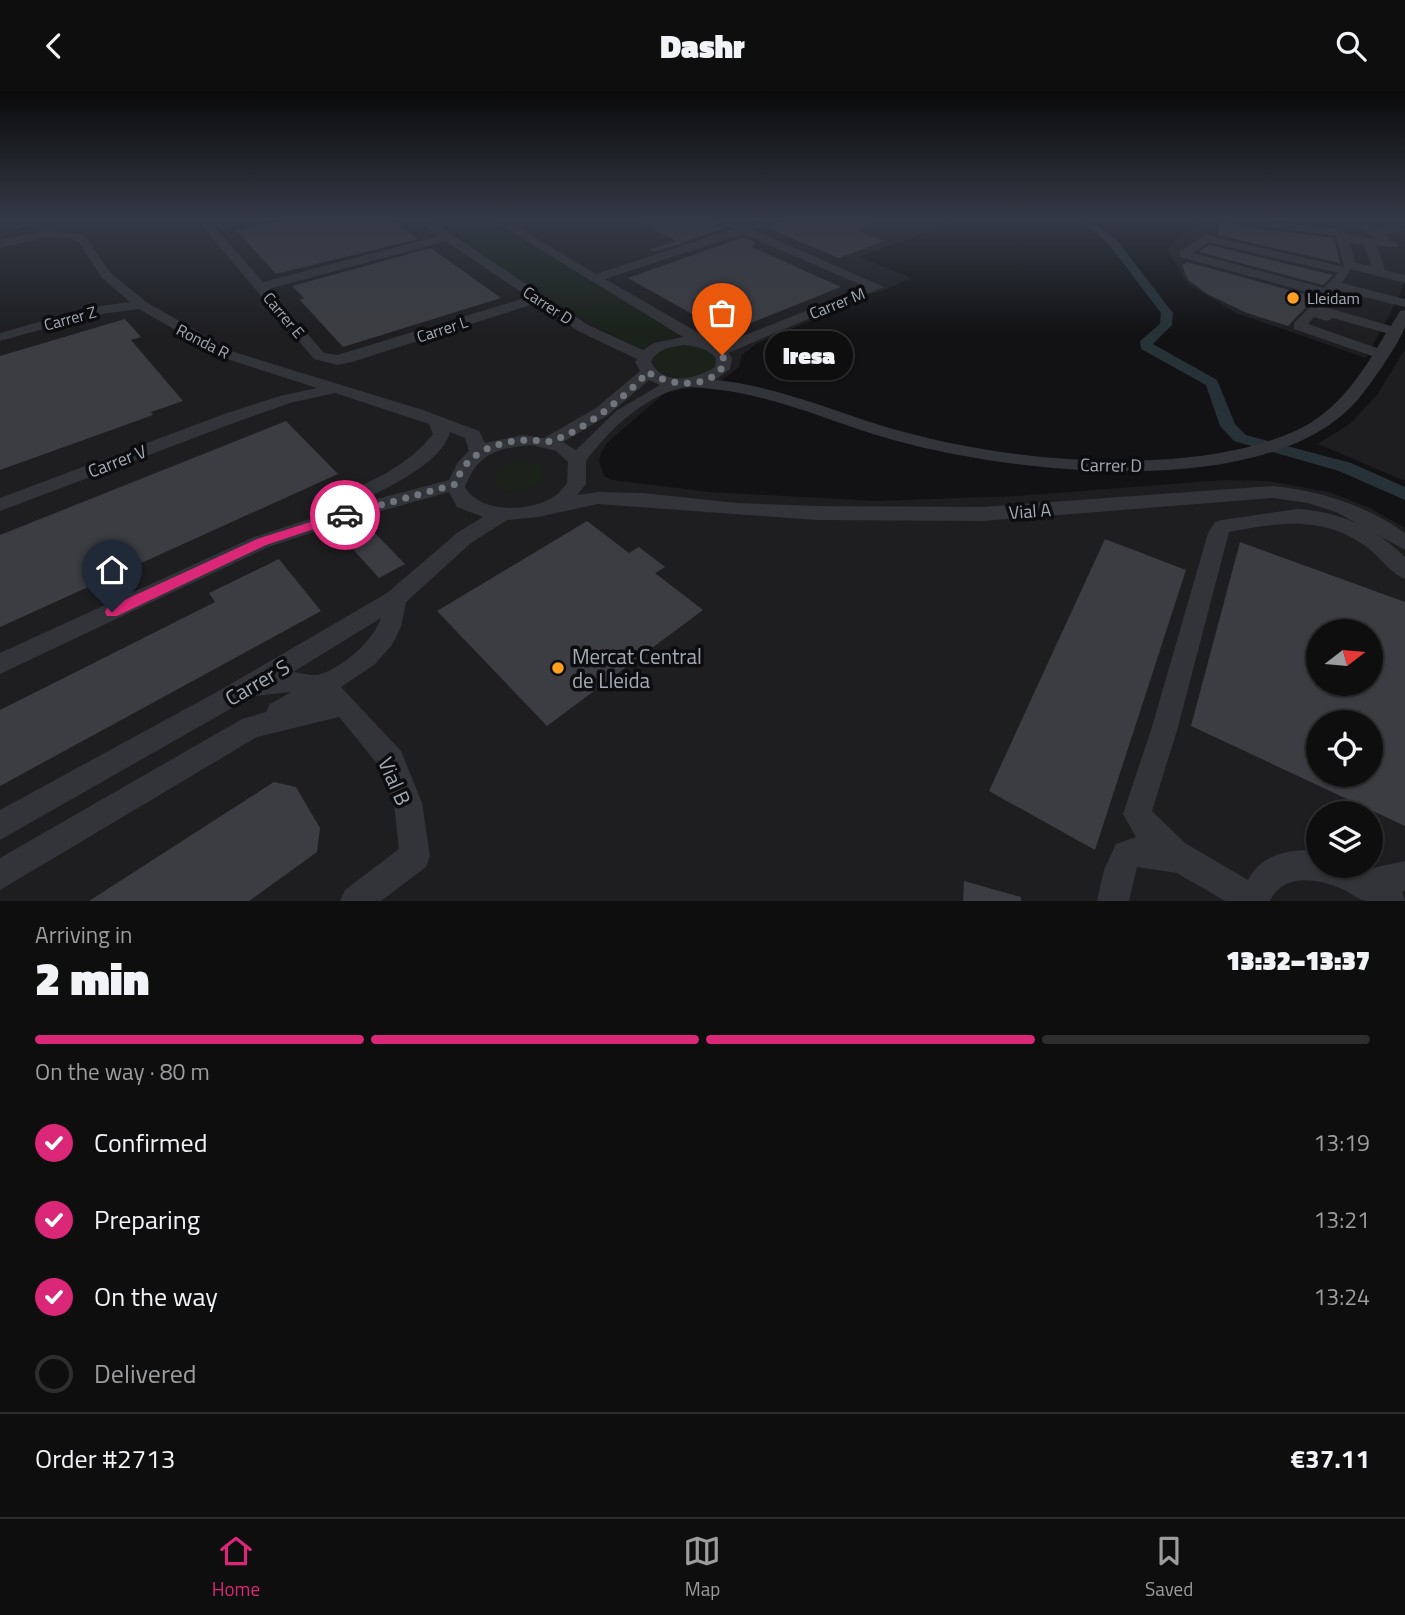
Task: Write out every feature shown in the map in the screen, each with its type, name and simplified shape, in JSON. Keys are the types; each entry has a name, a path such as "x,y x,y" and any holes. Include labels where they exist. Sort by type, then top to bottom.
{"street":[{"name":"Ronda R","path":"94,258 106,275 141,305 229,355 435,421"},
{"name":"Carrer E","path":"235,258 319,356 347,359"},
{"path":"261,287 370,258"},
{"name":"Carrer D","path":"478,258 536,299 646,364 666,381 765,393"},
{"name":"Carrer D","path":"563,258 717,353 740,378 765,393 838,419 918,442 1046,463 1152,466 1268,447 1317,426 1339,410 1405,314"},
{"path":"595,278 657,258"},
{"name":"Carrer M","path":"717,353 877,287 808,258"},
{"path":"1182,258 1326,298 1316,309 1393,333"},
{"path":"1198,258 1326,293 1346,271 1290,258"},
{"path":"1317,258 1405,279"},
{"path":"1347,258 1349,265"},
{"path":"1376,258 1380,272"},
{"path":"1334,285 1405,303"},
{"name":"Carrer L","path":"347,359 536,299"},
{"name":"Carrer Z","path":"0,337 93,311 141,305"},
{"path":"1380,354 1299,326 1311,312 1393,333"},
{"path":"549,442 606,410 631,390 650,351 670,343 717,353 715,375 648,395 617,415 589,444 578,468 574,488 547,507 516,516 481,512 467,505 458,495 456,484 459,473 479,453 513,441 549,442 562,447 578,468"},
{"name":"Carrer V","path":"233,417 257,405 274,391 276,376 270,369"},
{"name":"Carrer V","path":"0,505 233,417 313,392 343,391"},
{"path":"435,421 472,435 479,453"},
{"path":"0,664 261,542 403,470 432,450 442,434 435,421"},
{"name":"Vial A","path":"578,468 602,489 642,499"},
{"path":"261,542 353,512 456,484"},
{"name":"Vial A","path":"547,507 598,498 816,513 970,515 1273,492 1319,499 1372,521 1405,543"},
{"name":"Carrer S","path":"0,827 246,688 395,599 464,538 500,516"},
{"path":"1405,571 1390,554 1367,538 1320,518 1293,516 1222,527 1138,814 1154,837 1180,858 1254,900 1261,881 1277,868 1299,864 1326,868 1378,893 1405,876"},
{"path":"0,875 369,657 388,632 395,612 395,599"},
{"path":"246,688 292,682 322,686"},
{"name":"Vial B","path":"322,686 344,705 391,760 408,803 415,856"},
{"path":"251,727 344,705"},
{"path":"1113,901 1119,870 1127,855 1136,852 1180,858"},
{"path":"356,901 415,856"}],"shaded area":[{"path":"0,258 861,258 912,278 878,293 863,293 847,305 756,344 742,355 739,367 713,387 665,393 609,441 599,461 604,476 612,480 710,492 877,501 1018,496 1223,480 1267,481 1329,492 1370,508 1405,528 1405,901 0,901"},
{"path":"488,258 553,258 682,335 659,339 641,349"},
{"path":"1172,258 1405,258 1405,279 1399,297 1366,358 1236,313 1187,283"},
{"path":"681,345 702,347 717,356 716,368 701,375 684,378 668,375 654,365 655,356 667,348"},
{"path":"1405,349 1405,481 1318,444 1351,423 1377,395"},
{"path":"520,461 540,465 544,472 541,480 518,491 505,489 495,482 496,472 505,465"}],"building":[{"path":"261,258 342,258 276,274"},
{"path":"395,258 445,258 501,298 343,347 300,300 304,298 292,286"},
{"path":"685,258 776,258 841,287 726,333 628,278"},
{"path":"1221,258 1262,258 1333,275 1323,285"},
{"path":"1317,258 1339,258 1340,263"},
{"path":"1187,262 1304,294 1305,299 1312,301 1288,326 1247,313 1209,295 1188,280 1182,265"},
{"path":"125,319 141,337 131,340 183,401 151,412 153,415 0,470 0,356"},
{"path":"286,421 338,474 0,627 0,535"},
{"name":"Mercat Central de Lleida","path":"587,521 629,553 639,547 665,567 655,573 703,610 547,726 437,611"},
{"path":"366,524 405,564 379,578 341,536"},
{"path":"1105,539 1186,570 1095,850 989,791"},
{"path":"1240,542 1405,602 1405,826 1383,816 1383,801 1352,801 1322,787 1383,787 1383,710 1306,710 1306,780 1191,726"},
{"path":"279,559 321,611 0,786 0,710 215,602 209,593"},
{"path":"274,782 296,787 320,828 317,852 249,901 89,901"},
{"path":"964,881 1021,897 1021,901 963,901"}],"waterway":[{"path":"1125,258 1167,313 1166,325 1147,341 1146,346 1212,383 1228,426 1240,438 1345,467 1405,494"}],"way so far":[{"path":"345,515 456,484 459,473 467,462 495,446 513,441 549,442 569,433 606,410 648,372 655,377 678,383 705,380 722,369 725,362 722,355"}],"place":[{"name":"Lleidam","path":"1293,298"},
{"name":"Iresa","path":"722,355"},
{"name":"Mercat Central de Lleida","path":"558,668"}],"route":[{"path":"112,612 261,542 345,515"}]}
